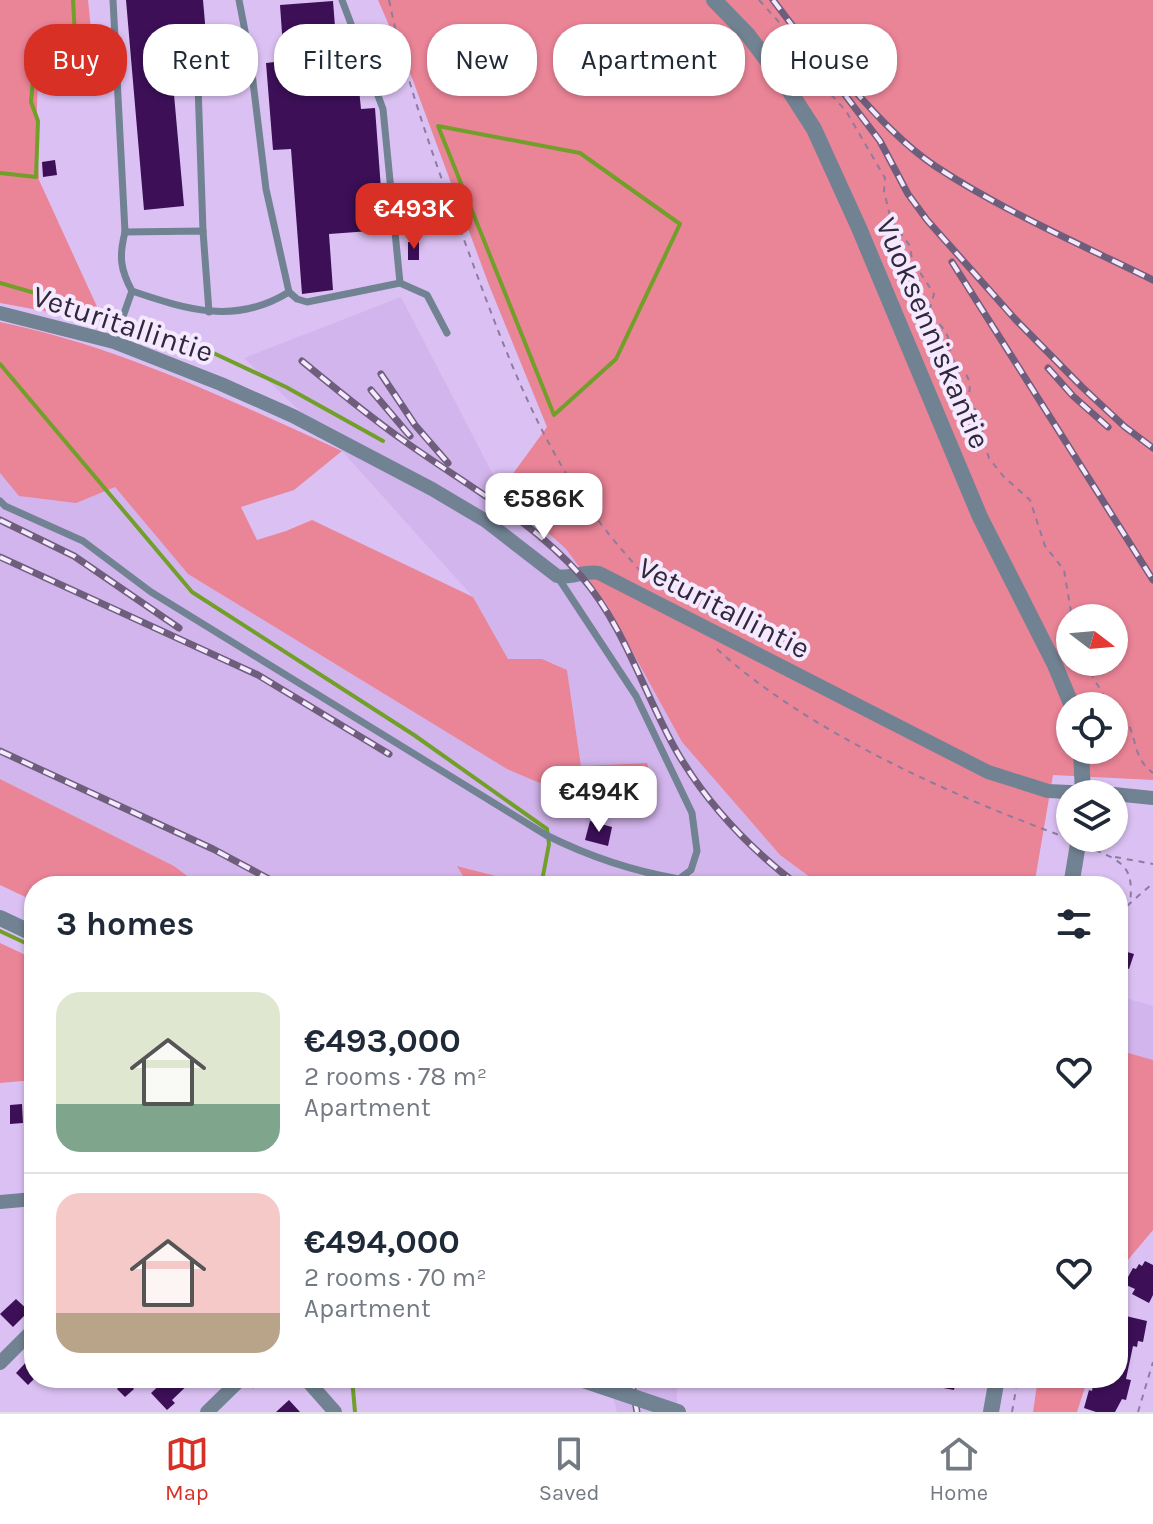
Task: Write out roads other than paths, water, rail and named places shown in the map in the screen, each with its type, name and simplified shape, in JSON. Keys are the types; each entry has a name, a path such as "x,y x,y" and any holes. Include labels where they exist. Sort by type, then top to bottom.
{"street":[{"name":"Vuoksenniskantie","path":"714,0 748,35 814,129 859,228 980,517 1066,692"},
{"name":"Veturitallintie","path":"0,313 114,342 293,416 486,521 557,576 566,578 590,571 599,573 963,761 1011,781 1056,791"},
{"name":"Veturitallintie","path":"1128,796 1153,798"},
{"path":"1070,852 1071,876"},
{"path":"0,918 24,929"},
{"path":"0,1202 24,1200"},
{"path":"0,1363 24,1339"},
{"path":"207,1412 232,1388"},
{"path":"314,1388 335,1412"},
{"path":"607,1388 678,1412"},
{"path":"991,1412 995,1388"}],"lane":[{"path":"113,0 125,232 120,251 120,269 132,291 170,304 209,312 250,310 289,292"},
{"path":"239,0 244,24"},
{"path":"342,0 383,109 400,283"},
{"path":"198,96 209,312"},
{"path":"255,96 266,189 289,292 307,302 400,283 427,295 447,333"},
{"path":"125,232 203,231"},
{"path":"114,342 132,291"},
{"path":"0,501 83,541 151,592 546,835 579,851 661,876"},
{"path":"557,576 636,696 692,813 697,851 691,870 683,876"}],"waterway":[{"path":"0,173 36,177 38,121 31,102 37,33 75,36 73,0"},
{"path":"438,126 580,153 680,224 616,359 554,415 438,126"},
{"path":"0,283 104,313 149,332 209,351 286,387 383,441"},
{"path":"0,364 192,592 414,735 547,829 549,844 543,876"},
{"path":"0,931 24,942"},
{"path":"353,1388 355,1412"}],"railway":[{"path":"773,0 880,141 908,194 927,220 1015,319 1082,387 1153,448"},
{"path":"860,96 902,140 935,166 1015,212 1153,280"},
{"path":"952,262 1153,580"},
{"path":"302,361 394,433 520,521 581,576 610,617 665,730 702,790 731,825 787,876"},
{"path":"1048,368 1073,396 1108,427"},
{"path":"381,374 415,425 448,463"},
{"path":"371,390 410,436"},
{"path":"0,520 74,556 179,628"},
{"path":"0,557 258,675 389,754"},
{"path":"0,751 213,849 263,876"},
{"path":"633,1388 637,1412"}]}
